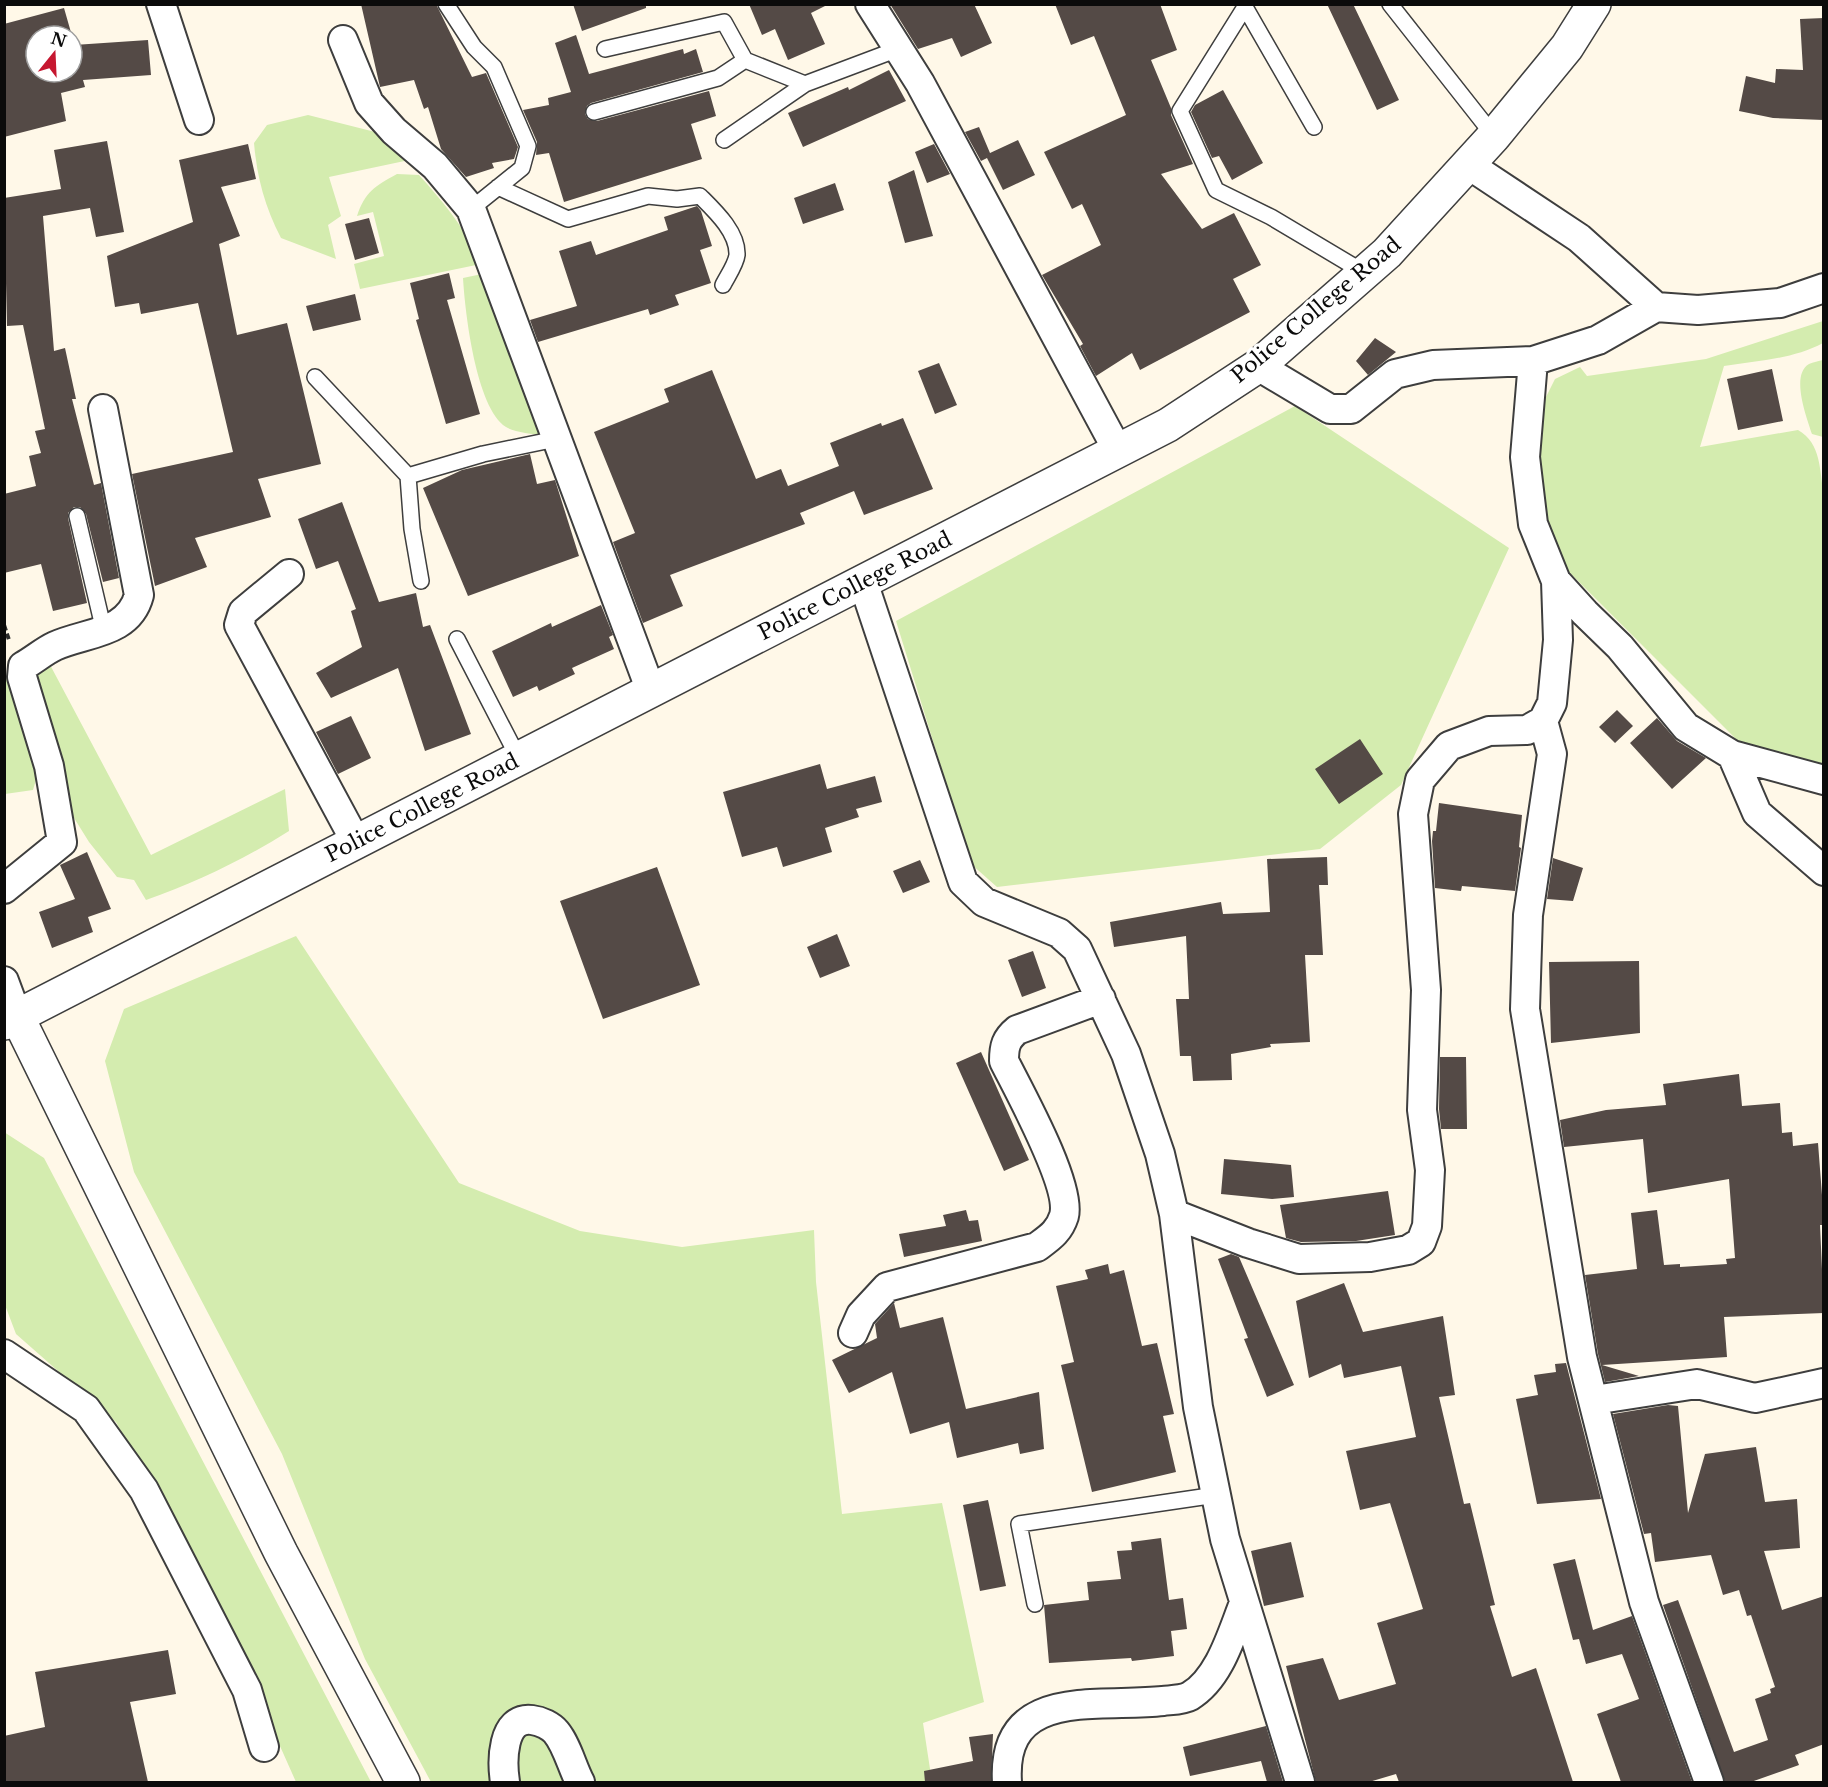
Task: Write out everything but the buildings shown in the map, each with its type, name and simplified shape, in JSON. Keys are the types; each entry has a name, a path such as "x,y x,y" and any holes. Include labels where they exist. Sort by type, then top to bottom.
{"street":[{"path":"161,4 199,120"},
{"path":"870,4 920,83 1118,451"},
{"name":"Police College Road","path":"11,1020 1168,425 1258,366 1387,254 1494,136 1567,46 1594,4"},
{"path":"343,40 369,103 394,131 435,166 471,209 651,691"},
{"path":"1469,165 1579,238 1656,307"},
{"path":"1258,366 1330,409 1351,409 1395,374 1433,365 1533,361 1598,340 1656,307 1698,310 1780,303 1824,288"},
{"path":"1533,361 1525,457 1533,524 1556,581 1584,613 1620,647 1686,727 1732,755 1824,780"},
{"path":"4,889 62,842 49,766 22,677 23,666 55,646 104,631 124,622 136,608 139,596 103,409"},
{"path":"290,574 243,612 239,625 357,842"},
{"path":"1174,1214 1248,1243 1299,1259 1370,1257 1408,1250 1421,1242 1427,1226 1430,1170 1422,1110 1426,990 1413,814 1420,780 1449,746 1489,731 1527,730 1543,722 1552,703 1558,640 1556,581"},
{"path":"863,582 963,882 984,902 1059,933 1077,949 1126,1054 1160,1154 1174,1214 1198,1407 1225,1539 1300,1782"},
{"path":"1543,722 1551,754 1528,915 1525,1009 1582,1358 1594,1400 1608,1468 1644,1602 1709,1782"},
{"path":"1732,755 1757,813 1824,871"},
{"path":"4,981 11,1020 281,1553 403,1782"},
{"path":"853,1333 861,1315 887,1287 1037,1247 1057,1233 1065,1214 1060,1177 1004,1061 1004,1048 1007,1038 1017,1030 1101,999"},
{"path":"4,1354 86,1409 144,1490 248,1690 264,1747"},
{"path":"1594,1400 1697,1384 1755,1398 1824,1383"},
{"path":"1008,1782 1006,1764 1013,1742 1022,1728 1044,1711 1188,1698 1208,1677 1225,1652 1244,1603"},
{"path":"505,1782 502,1758 505,1746 516,1725 526,1719 540,1721 555,1731 565,1745 569,1762 580,1782"}],"lane":[{"path":"446,4 474,47 494,67 512,104 528,146 522,168 471,209"},
{"path":"1390,4 1494,136"},
{"path":"1314,127 1245,7 1180,111 1216,190 1271,217 1365,273"},
{"path":"605,50 724,22 745,60 805,84"},
{"path":"724,140 805,84 898,49"},
{"path":"594,112 718,78 745,60"},
{"path":"498,188 568,219 648,196 677,199 700,196 715,210 733,236 737,255 723,285"},
{"path":"315,377 408,476 412,529 422,581"},
{"path":"408,476 483,454 556,439"},
{"path":"77,516 104,631"},
{"path":"457,639 519,759"},
{"path":"1035,1604 1019,1524 1216,1495"}],"green space":[{"path":"308,115 387,135 414,159 329,177 341,216 328,225 336,259 281,238 266,204 257,168 254,143 267,125"},
{"path":"397,174 419,175 454,217 469,239 481,264 360,289 354,264 384,256 373,212 357,216 367,195"},
{"path":"482,274 543,436 506,427 496,417 487,400 474,358 463,278"},
{"path":"1823,321 1823,343 1800,353 1775,359 1724,366 1700,447 1798,430 1806,436 1815,450 1824,495 1823,770 1742,745 1559,562 1546,518 1538,431 1543,403 1555,379 1580,367 1587,376 1706,359"},
{"path":"1824,360 1823,437 1812,434 1800,387 1803,370 1809,364"},
{"path":"1295,406 1509,548 1401,785 1320,849 997,887 971,864 896,621"},
{"path":"48,661 151,855 285,789 289,831 219,870 146,900 134,880 117,877 89,842 61,797 31,684"},
{"path":"4,669 38,773 33,790 5,794"},
{"path":"296,936 459,1183 580,1231 682,1247 814,1230 816,1282 842,1514 942,1503 984,1702 923,1723 932,1782 431,1782 365,1659 282,1454 134,1172 105,1061 124,1009"},
{"path":"4,1132 44,1158 371,1782 296,1782 239,1654 116,1422 16,1334 5,1305"}]}
